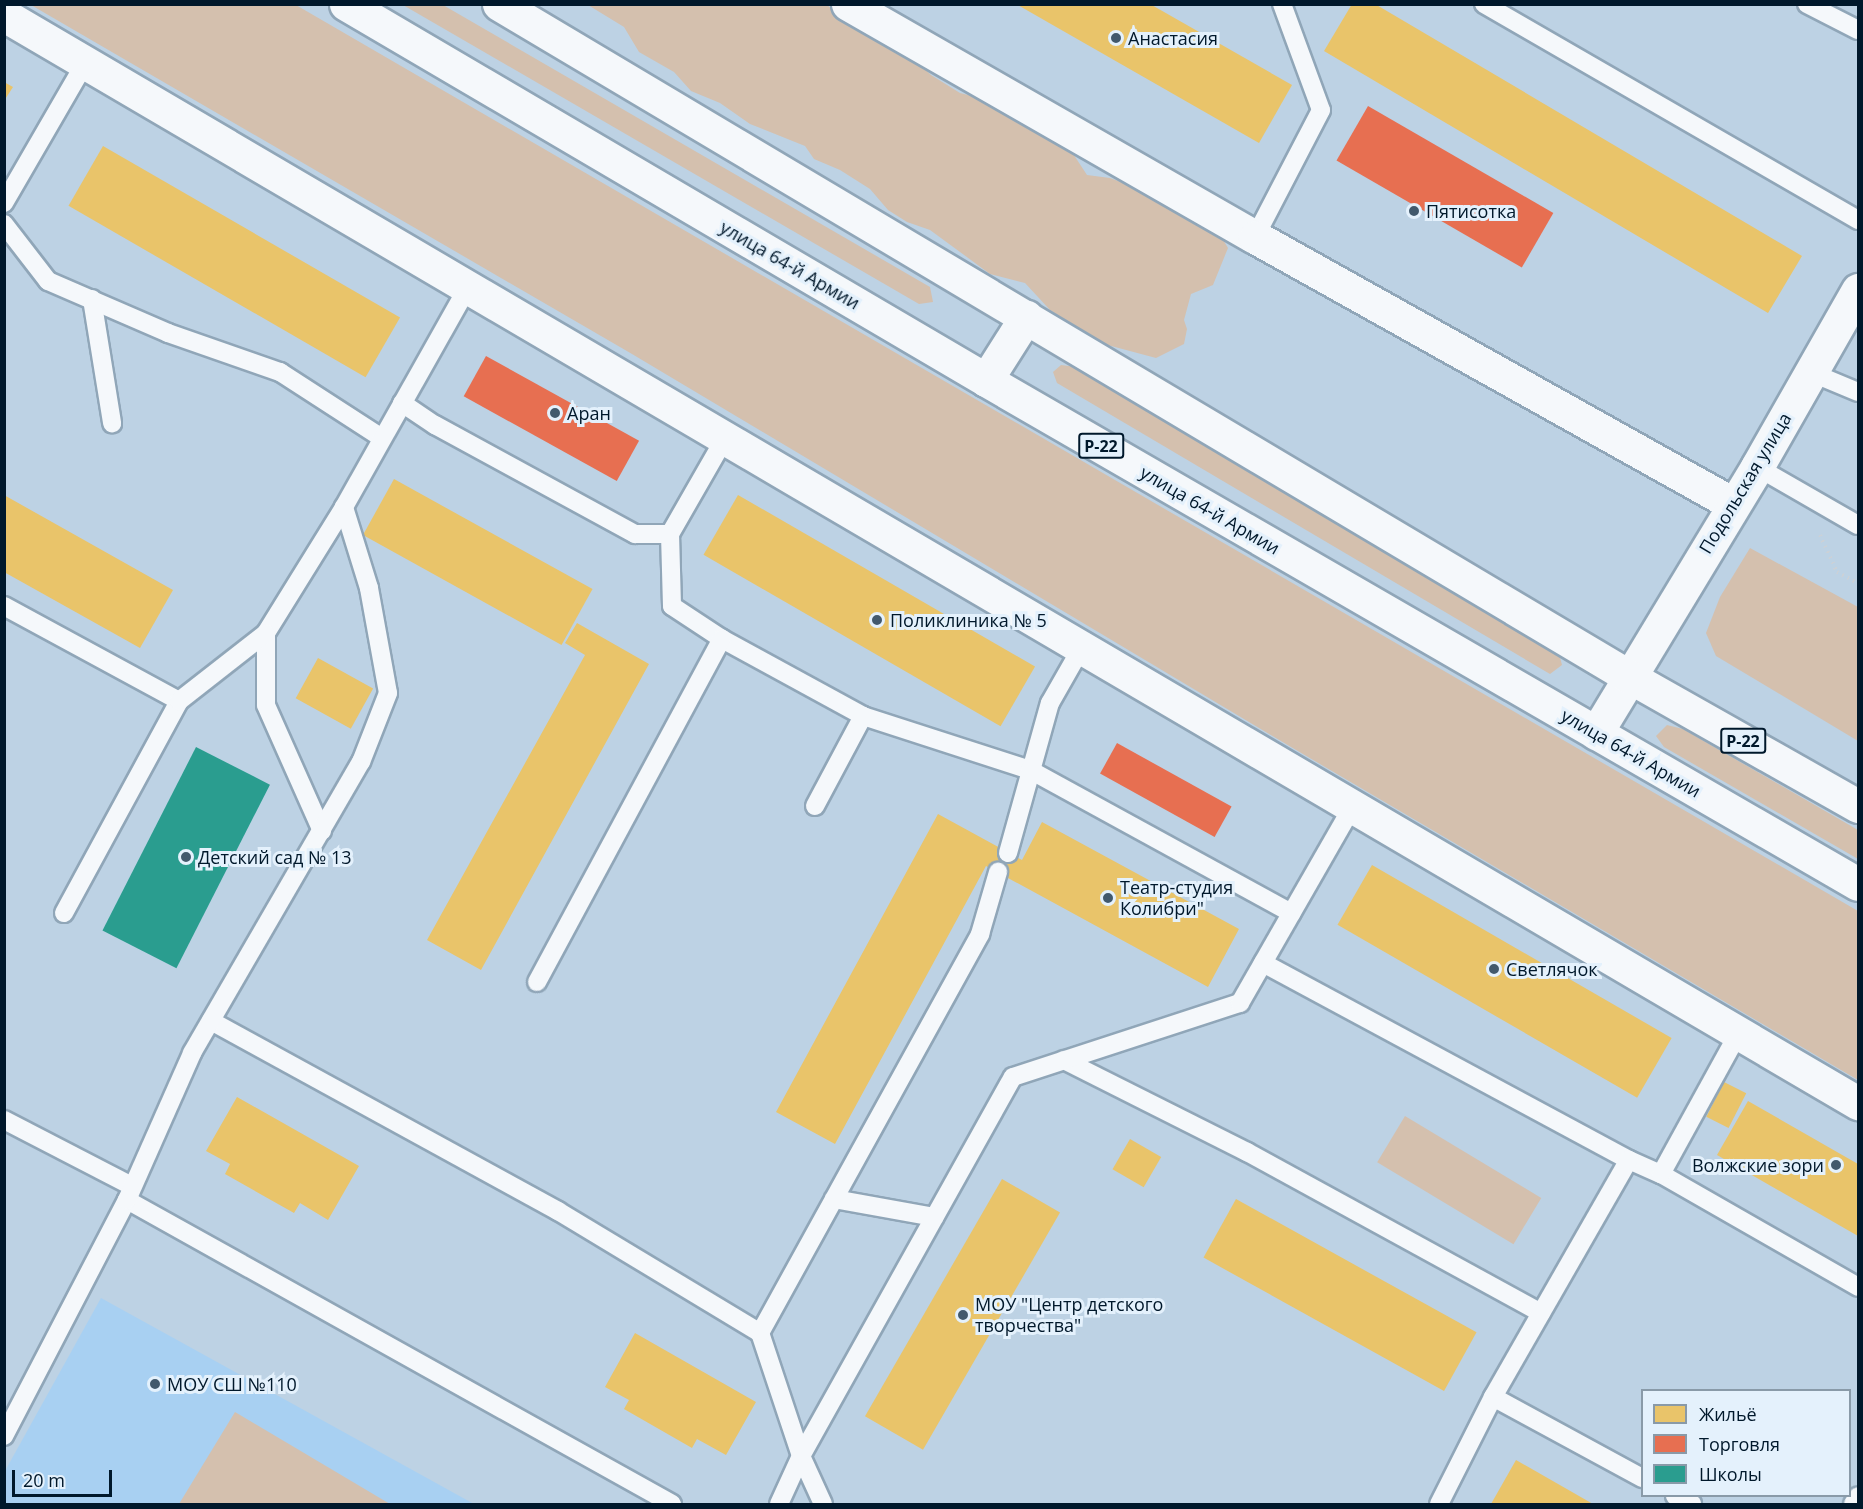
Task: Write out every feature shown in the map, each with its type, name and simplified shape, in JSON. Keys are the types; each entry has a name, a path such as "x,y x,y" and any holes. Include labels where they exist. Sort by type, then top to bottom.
{"main road":[{"name":"улица 64-й Армии","path":"346,4 986,380 1858,884"},
{"name":"Р-22","path":"499,4 1628,676 1858,806"},
{"path":"848,4 1255,237 1733,504"},
{"path":"4,15 1858,1102"},
{"name":"Подольская улица","path":"1596,733 1628,676 1757,467 1858,290"},
{"path":"986,380 1026,316"}],"lane":[{"path":"1255,237 1321,110 1282,4"},
{"path":"1484,4 1858,220"},
{"path":"1807,4 1858,30"},
{"path":"4,202 85,63"},
{"path":"4,224 48,281 168,333 280,372 382,438"},
{"path":"64,913 179,701 266,633 344,507 468,287"},
{"path":"92,299 112,423"},
{"path":"1810,372 1858,392"},
{"path":"402,403 435,425 634,534 670,534"},
{"path":"724,438 670,534 672,606 722,639 864,716 1030,770 1291,913"},
{"path":"1757,467 1858,525"},
{"path":"4,1436 129,1193 192,1053 361,762 388,693 369,588 344,507"},
{"path":"4,606 179,701"},
{"path":"266,633 266,705 322,831"},
{"path":"537,981 722,639"},
{"path":"1008,853 1050,703 1082,647"},
{"path":"815,806 864,716"},
{"path":"779,1504 801,1456 1013,1077 1240,1003 1353,806"},
{"path":"760,1333 980,934 998,872"},
{"path":"1263,963 1629,1160 1661,1174 1858,1287"},
{"path":"211,1021 558,1211 760,1333 801,1456 823,1504"},
{"path":"1661,1174 1739,1032"},
{"path":"1064,1060 1247,1152 1541,1313"},
{"path":"4,1120 672,1504"},
{"path":"1439,1504 1493,1397 1629,1160"},
{"path":"834,1199 934,1217"},
{"path":"1493,1397 1641,1477"},
{"path":"1853,1504 1858,1496"},
{"path":"1677,1497 1692,1504"}],"path":[{"path":"1850,579 1858,584"}],"shaded area":[{"path":"31,5 296,5 1858,911 1858,1080 1291,747 632,354"},
{"path":"403,5 443,5 930,287 933,302 919,304"},
{"path":"588,5 827,5 865,35 895,40 931,75 960,93 1003,104 1068,146 1087,175 1110,178 1161,197 1216,228 1228,248 1213,285 1191,294 1184,320 1187,329 1184,344 1156,358 1100,343 1050,310 1025,283 990,274 930,230 907,222 888,210 870,189 840,170 814,159 805,146 750,124 720,103 691,91 674,72 639,52 624,27"},
{"path":"1061,365 1077,367 1559,654 1562,665 1550,674 1057,383 1053,372"},
{"path":"1750,548 1858,607 1858,741 1716,656 1706,633 1720,597"},
{"path":"1667,725 1683,729 1858,830 1858,859 1664,747 1656,736"},
{"path":"1405,1116 1541,1198 1513,1244 1377,1162"},
{"name":"МОУ СШ №110","path":"101,1298 474,1504 5,1504 5,1471"},
{"path":"235,1412 390,1504 179,1504"}],"building: Жильё":[{"path":"1016,4 1150,4 1292,85 1259,143"},
{"path":"1352,4 1375,4 1802,256 1768,313 1324,51"},
{"path":"4,82 13,87 4,101"},
{"path":"103,146 400,317 366,377 68,206"},
{"path":"394,479 593,589 562,645 363,535"},
{"path":"4,495 173,590 140,648 4,572"},
{"path":"738,495 1035,666 1001,726 704,555"},
{"path":"577,623 649,664 481,970 427,940 585,655 565,643"},
{"path":"318,658 373,689 351,729 296,698"},
{"path":"938,814 1022,860 1042,822 1239,929 1208,987 986,866 835,1144 776,1112"},
{"path":"1372,865 1672,1038 1637,1098 1338,925"},
{"path":"1724,1082 1746,1093 1729,1128 1706,1117"},
{"path":"237,1097 359,1166 328,1220 300,1203 294,1213 225,1174 230,1164 206,1151"},
{"path":"1748,1101 1858,1164 1858,1236 1717,1155"},
{"path":"1130,1139 1161,1157 1144,1187 1112,1169"},
{"name":"МОУ \"Центр детского творчества\"","path":"1002,1179 1060,1212 923,1450 865,1416"},
{"path":"1236,1199 1477,1332 1444,1391 1204,1258"},
{"path":"635,1333 756,1402 726,1455 697,1439 692,1448 624,1409 629,1400 605,1387"},
{"path":"1516,1460 1593,1504 1491,1504"}],"building: Торговля":[{"path":"1368,106 1553,213 1522,268 1336,161"},
{"path":"486,356 639,441 617,481 464,396"},
{"path":"1117,743 1232,807 1215,837 1100,774"}],"building: Школы":[{"name":"Детский сад № 13","path":"196,747 270,785 176,968 102,931"}],"place":[{"name":"Анастасия","path":"1116,38"},
{"name":"Пятисотка","path":"1414,211"},
{"name":"Аран","path":"555,413"},
{"name":"Поликлиника № 5","path":"877,620"},
{"name":"Детский сад № 13","path":"186,857"},
{"name":"Театр-студия Колибри\"","path":"1108,898"},
{"name":"Светлячок","path":"1494,969"},
{"name":"Волжские зори","path":"1836,1165"},
{"name":"МОУ \"Центр детского творчества\"","path":"963,1315"},
{"name":"МОУ СШ №110","path":"155,1384"}]}
